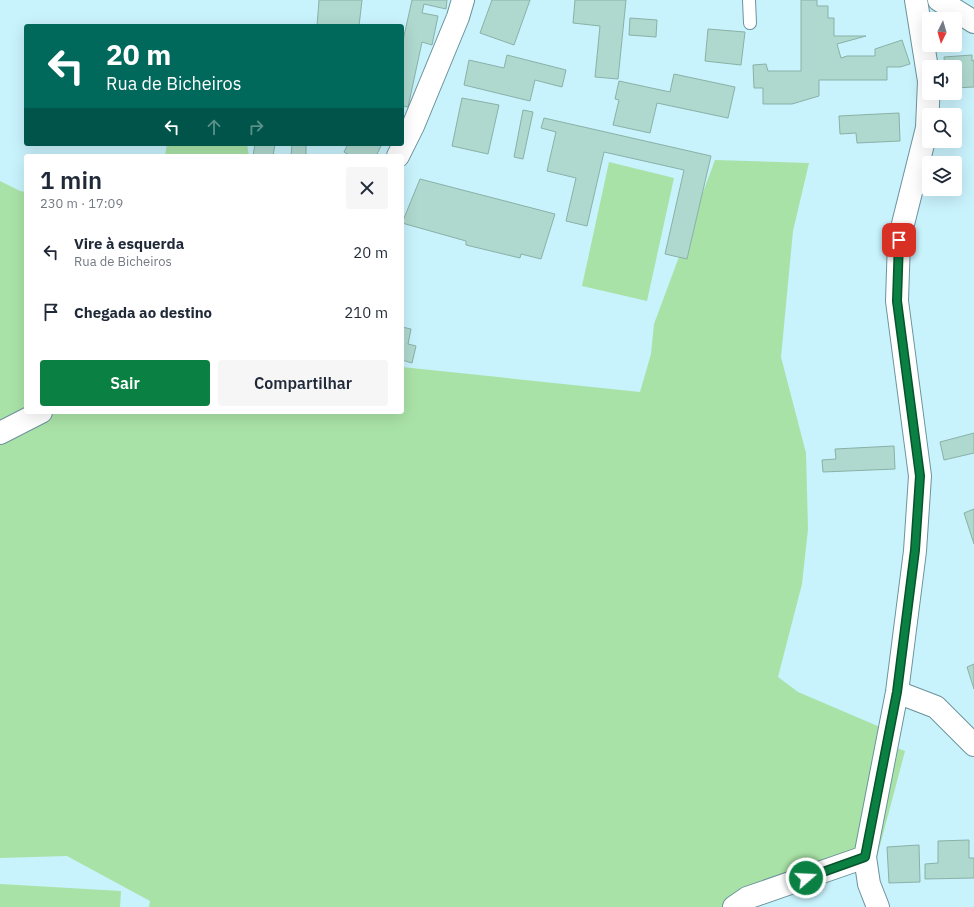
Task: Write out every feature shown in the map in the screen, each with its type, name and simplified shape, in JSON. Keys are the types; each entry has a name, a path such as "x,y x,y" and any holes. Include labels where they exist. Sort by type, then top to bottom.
{"street":[{"path":"404,136 407,126 458,17 463,0"},
{"path":"878,907 869,884 865,857 897,692 915,550 920,476 897,301 899,240 927,128 929,81 916,0"},
{"path":"939,0 974,22"},
{"path":"0,433 37,414"},
{"path":"897,692 936,707 974,745"},
{"path":"734,907 747,898 865,857"}],"lane":[{"path":"749,0 750,23"}],"green space":[{"path":"167,146 247,146 249,154 165,154"},
{"path":"715,160 809,163 793,231 781,357 806,453 808,529 802,584 778,677 798,692 880,727 878,741 905,751 873,872 849,870 749,907 149,907 150,901 67,856 0,858 0,181 24,192 24,414 404,414 404,367 640,392 651,354 654,324"},
{"path":"609,162 674,178 647,301 582,286"},
{"path":"0,884 121,891 120,907 0,907"}],"building":[{"path":"319,0 362,0 359,24 317,24"},
{"path":"412,0 447,0 446,9 424,4 422,13 438,16 432,45 422,42 408,107 404,106 404,36"},
{"path":"492,0 530,0 514,45 480,33"},
{"path":"575,0 626,0 618,79 595,77 600,26 573,23"},
{"path":"801,0 817,0 817,6 828,6 828,18 834,18 834,36 866,36 837,44 841,58 847,56 875,56 875,49 902,40 910,64 900,67 887,67 887,80 819,80 819,96 792,104 763,104 763,88 754,88 753,65 766,64 768,71 801,71"},
{"path":"630,18 657,20 656,37 629,35"},
{"path":"708,29 745,32 741,65 705,61"},
{"path":"507,55 566,70 562,87 535,80 530,101 464,85 469,60 504,68"},
{"path":"972,55 972,61 974,60 974,87 962,88 962,60 944,60 944,57"},
{"path":"674,74 735,87 728,118 657,103 650,133 613,125 619,100 615,99 619,81 670,92"},
{"path":"462,98 499,105 488,154 452,146"},
{"path":"523,110 533,112 523,159 514,157"},
{"path":"899,113 900,141 857,143 856,133 840,134 839,116"},
{"path":"544,118 711,156 687,259 665,254 684,170 604,152 587,226 566,221 576,178 547,171 556,132 541,128"},
{"path":"255,146 275,146 273,154 253,154"},
{"path":"292,146 306,146 306,154 291,154"},
{"path":"347,146 381,146 377,154 348,154 344,152"},
{"path":"420,179 555,214 541,259 521,254 520,258 466,245 466,241 404,224 404,218"},
{"path":"404,327 411,329 408,344 416,346 412,363 404,361"},
{"path":"974,433 974,453 944,460 940,442"},
{"path":"894,446 895,469 823,472 822,460 836,459 835,449"},
{"path":"974,509 974,544 964,513"},
{"path":"974,664 974,689 967,667"},
{"path":"969,840 969,858 974,858 974,878 925,879 925,864 938,863 938,841"},
{"path":"919,845 920,882 889,883 887,847"}],"route":[{"path":"806,878 865,857 897,692 915,550 920,476 897,301 899,240"}]}
